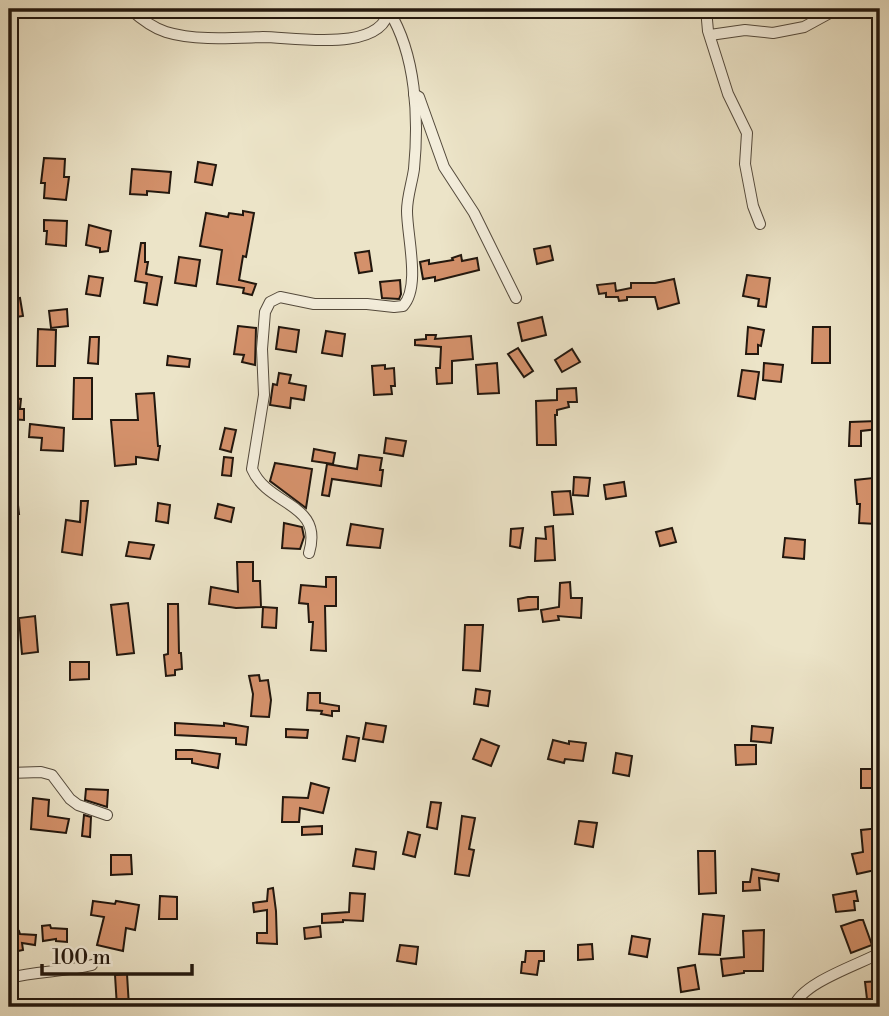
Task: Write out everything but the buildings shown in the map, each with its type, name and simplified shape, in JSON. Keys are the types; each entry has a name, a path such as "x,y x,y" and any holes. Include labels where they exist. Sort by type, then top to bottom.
{"street":[{"path":"130,9 169,33 233,40 264,37 327,41 371,32 386,22 389,10"},
{"path":"706,9 710,35 728,94 745,127 745,164 753,206 760,224"},
{"path":"710,35 745,30 773,33 804,27 837,9"},
{"path":"309,553 313,541 310,524 298,508 266,490 252,469 264,395 261,367 265,312 270,302 280,297 314,304 394,307 403,306 408,300 412,272 407,209 414,166 414,93 407,49 389,10"},
{"path":"414,93 419,97 444,167 474,212 516,298"},
{"path":"9,773 41,772 52,775 70,799 78,805 107,815"},
{"path":"794,1007 807,989 880,953"},
{"path":"9,978 32,972 92,965"}]}
